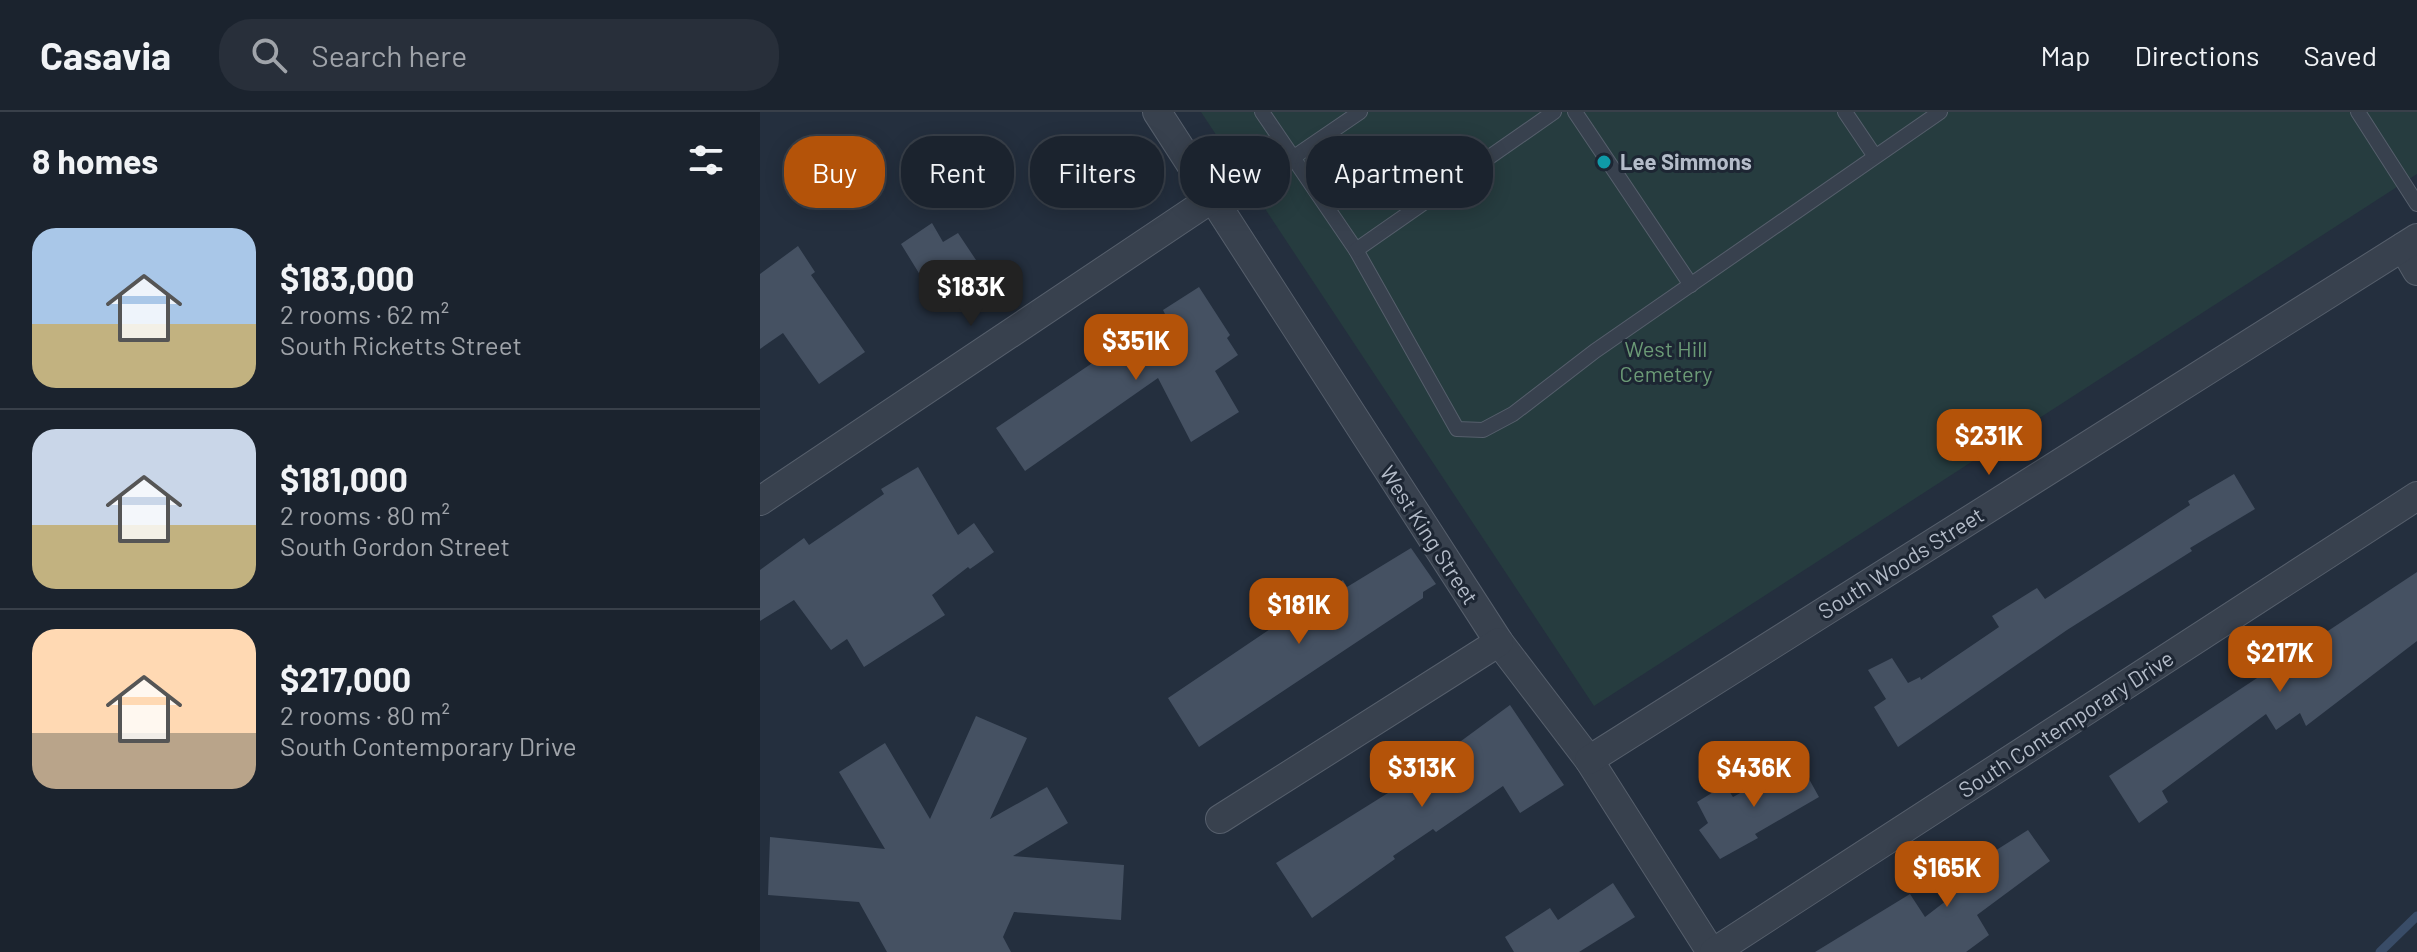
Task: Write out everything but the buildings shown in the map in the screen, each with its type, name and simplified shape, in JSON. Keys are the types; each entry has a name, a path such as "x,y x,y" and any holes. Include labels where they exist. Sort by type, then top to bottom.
{"street":[{"name":"West King Street","path":"1157,112 1180,149"},
{"path":"760,501 1198,208"},
{"name":"West King Street","path":"1217,208 1499,642 1589,760 1713,952"},
{"name":"South Woods Street","path":"1589,760 2412,252"},
{"name":"South Contemporary Drive","path":"1713,952 2417,496"},
{"path":"1220,819 1499,642"}],"lane":[{"path":"1262,112 1356,250 1457,429 1483,430 1513,414 1595,351 1940,112"},
{"path":"1294,157 1360,112"},
{"path":"1356,250 1554,112"},
{"path":"1575,112 1691,285"},
{"path":"1845,112 1874,155"},
{"path":"2358,112 2417,204"}],"green space":[{"name":"West Hill Cemetery","path":"1201,112 2417,112 2417,174 1594,706 1265,208 1290,208 1290,136 1217,136"}],"waterway":[{"path":"2380,952 2417,916"}],"place":[{"name":"Lee Simmons","path":"1604,162"}]}
